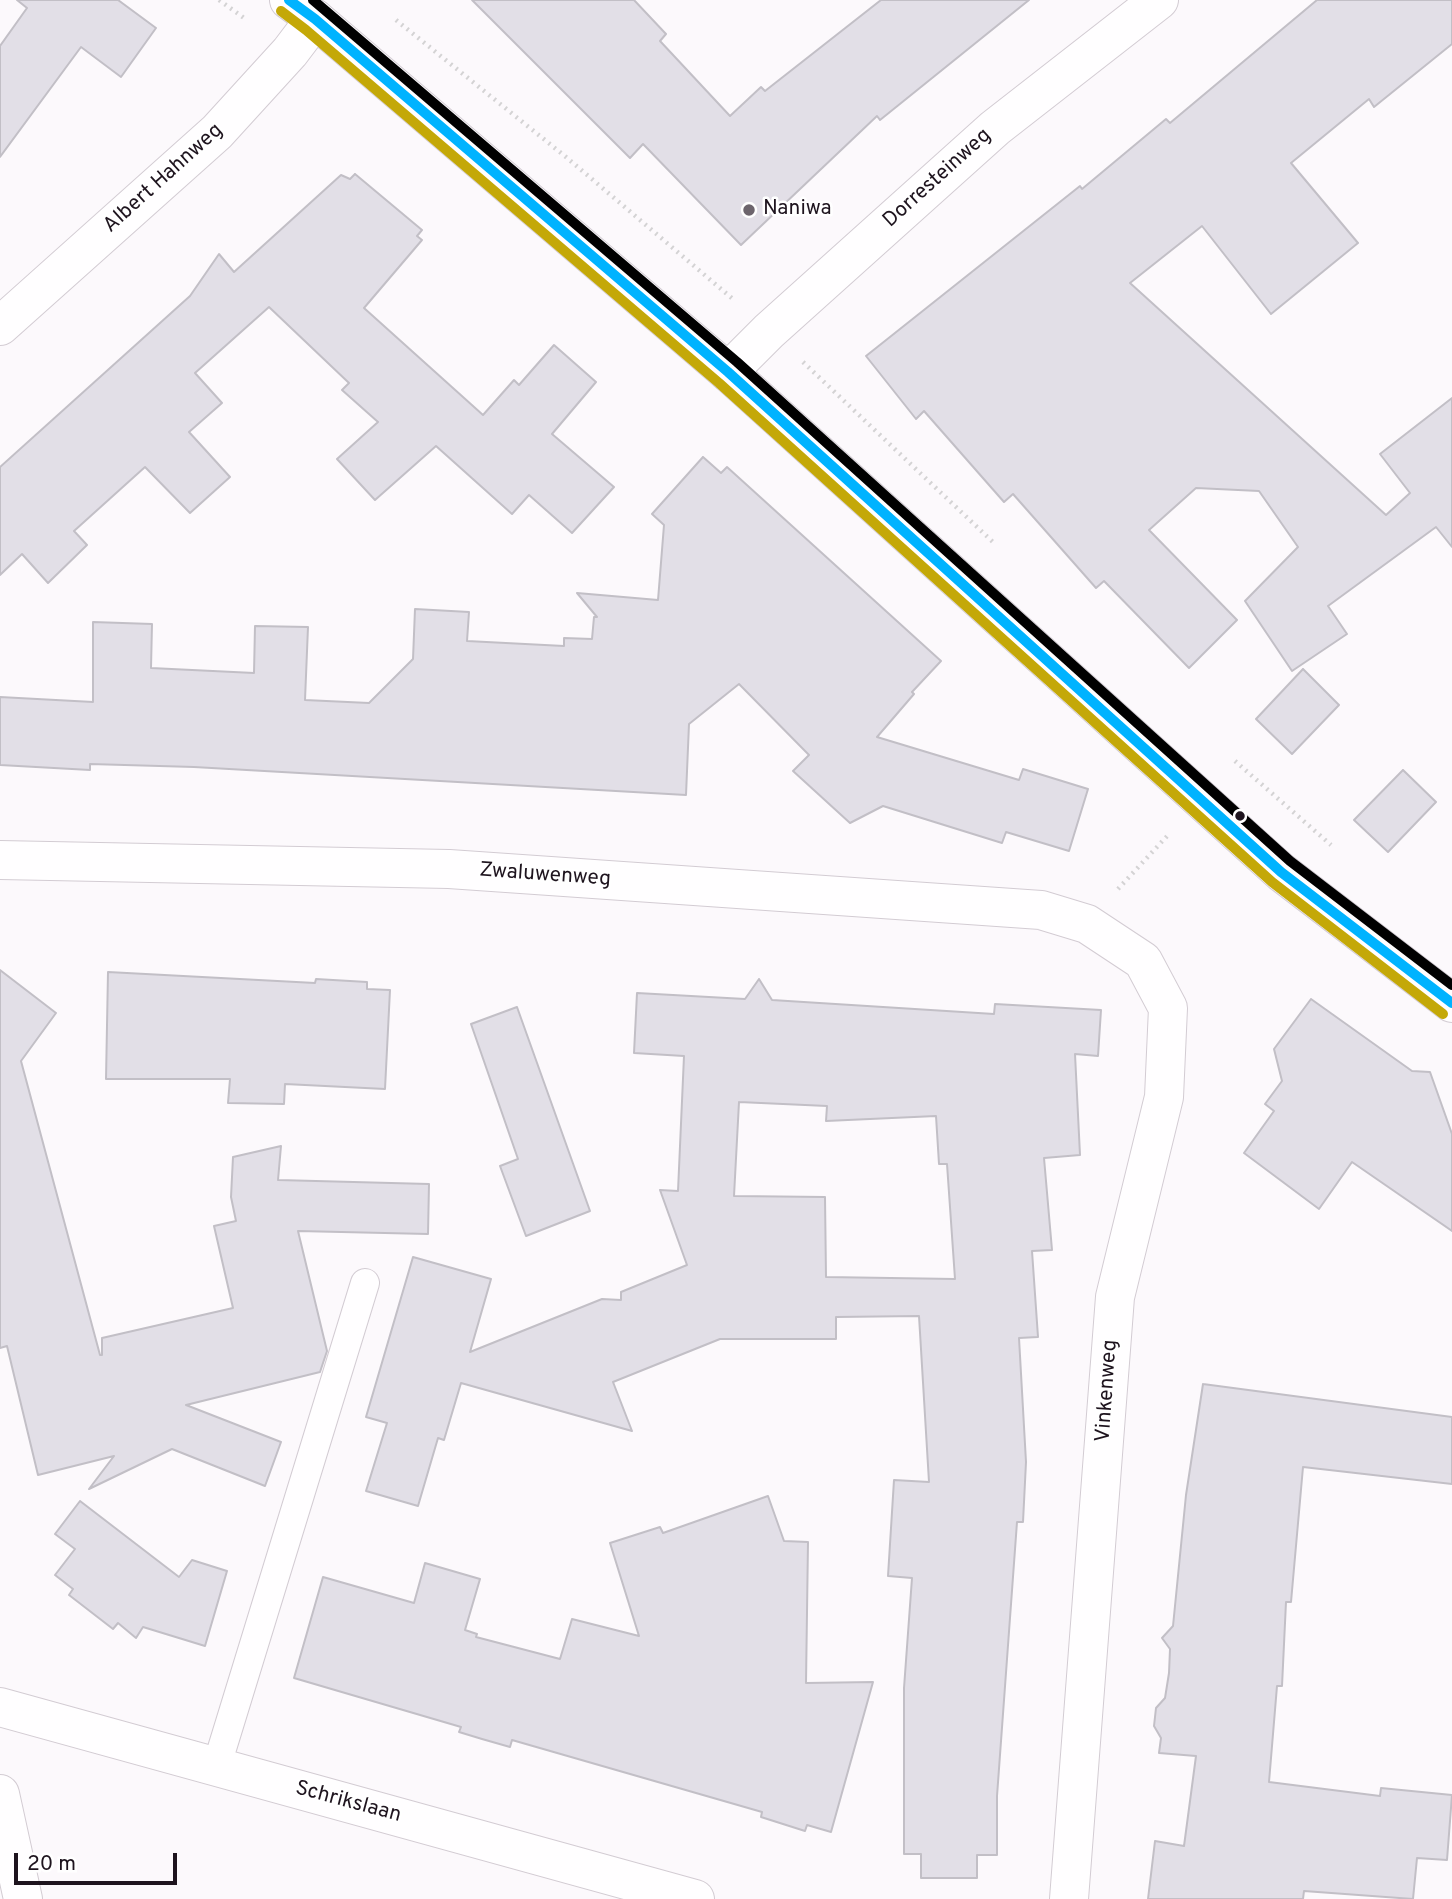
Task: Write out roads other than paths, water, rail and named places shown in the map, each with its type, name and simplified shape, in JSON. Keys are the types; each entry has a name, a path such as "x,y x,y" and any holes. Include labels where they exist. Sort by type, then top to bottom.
{"street":[{"name":"Dorresteinweg","path":"728,372 769,331 995,128 1159,0"},
{"path":"310,6 728,372 1281,872 1452,1003"},
{"name":"Albert Hahnweg","path":"0,327 218,132 290,52 310,6"},
{"name":"Zwaluwenweg","path":"0,860 449,869 1041,910 1087,924"},
{"name":"Vinkenweg","path":"1069,1899 1115,1297 1164,1097 1168,1009 1143,961 1087,924"},
{"name":"Schrikslaan","path":"0,1707 695,1899"},
{"path":"0,1794 23,1899"}],"lane":[{"path":"216,1768 365,1283"}],"place":[{"name":"Naniwa","path":"749,210"}]}
